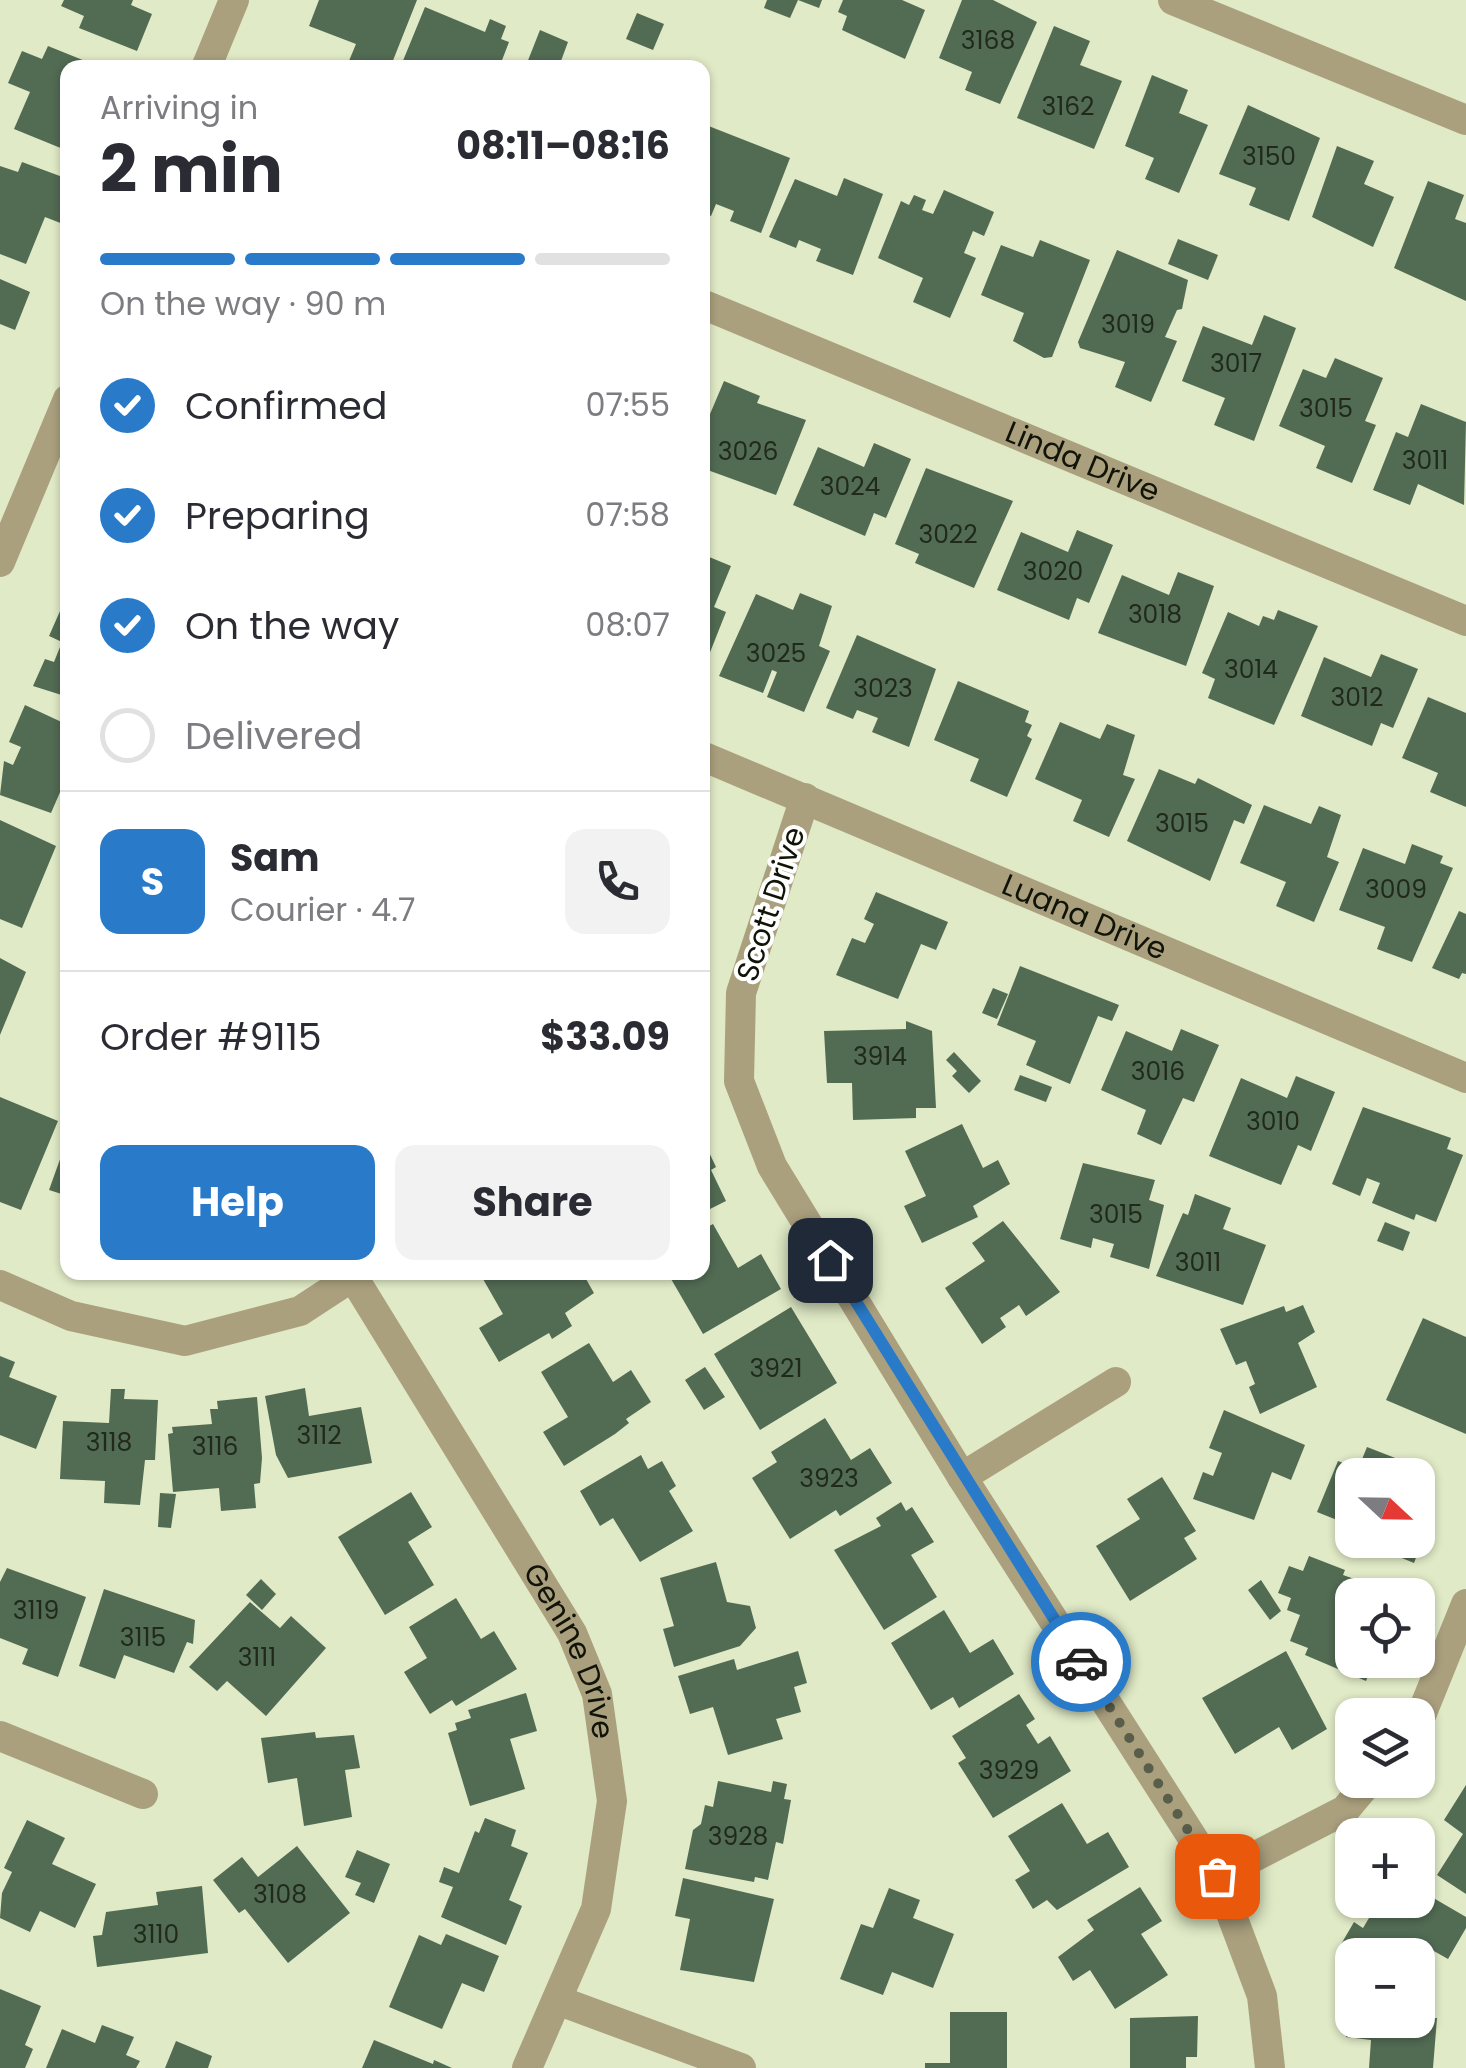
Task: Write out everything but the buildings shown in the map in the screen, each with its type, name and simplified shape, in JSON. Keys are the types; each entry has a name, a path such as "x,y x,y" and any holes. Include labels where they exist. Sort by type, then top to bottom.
{"street":[{"path":"209,60 234,0"},
{"path":"1173,0 1466,120"},
{"name":"Linda Drive","path":"710,307 1466,620"},
{"path":"0,562 60,418"},
{"name":"Luana Drive","path":"710,759 1466,1078"},
{"name":"Scott Drive","path":"805,798 741,993 739,1081 772,1166 962,1476 1217,1876 1262,1996 1270,2068"},
{"path":"0,1285 72,1316 185,1341 300,1311 343,1280"},
{"name":"Genine Drive","path":"355,1280 572,1633 597,1694 612,1801 596,1909 527,2068"},
{"path":"962,1476 1116,1382"},
{"path":"1428,1698 1466,1604"},
{"path":"0,1736 143,1794"},
{"path":"1217,1876 1345,1810 1355,1798"},
{"path":"557,2000 741,2068"}],"way so far":[{"path":"1081,1662 1217,1876"}],"route":[{"path":"830,1260 1081,1662"}]}
